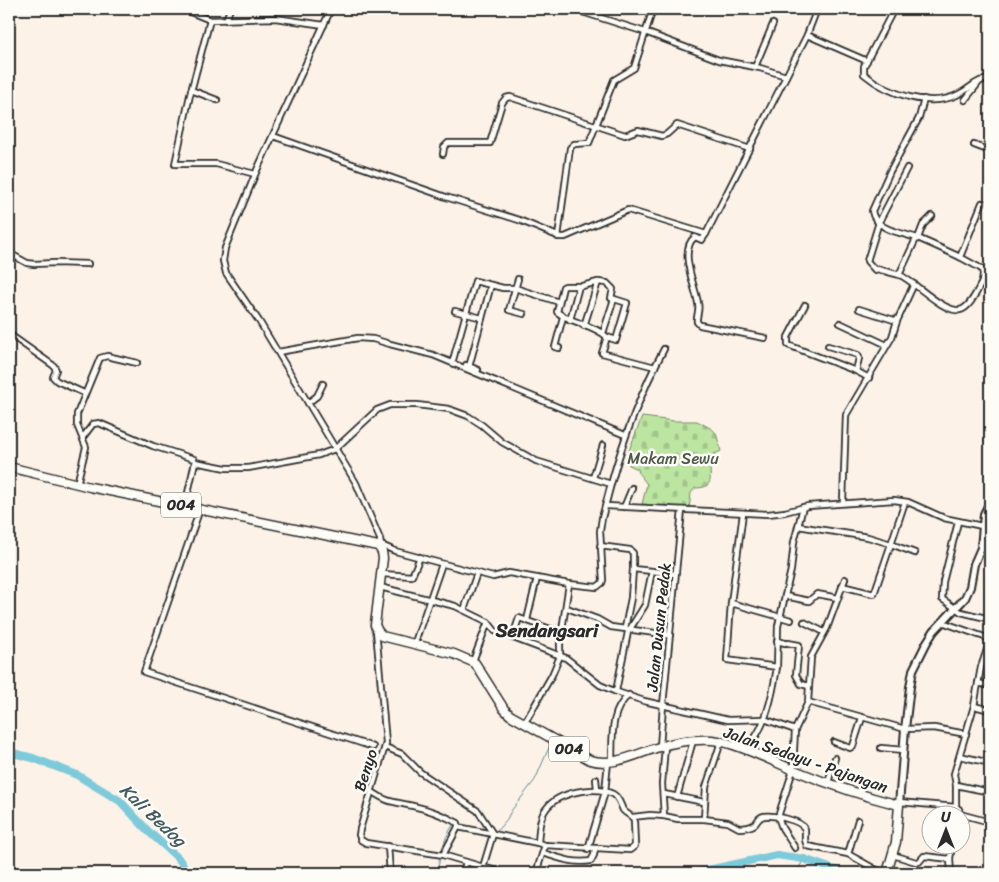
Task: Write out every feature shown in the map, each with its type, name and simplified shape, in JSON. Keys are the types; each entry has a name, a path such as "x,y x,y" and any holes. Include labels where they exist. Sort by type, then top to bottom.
{"main road":[{"name":"004","path":"9,467 77,484 381,547"},
{"path":"887,873 893,855 905,729 914,670 927,642 942,622 962,602 970,587 974,564 981,548 984,514 990,504"},
{"path":"381,547 382,574 376,612 376,629 385,638 454,654 473,661"},
{"name":"Jalan Sedayu - Pajangan","path":"473,661 477,664 507,712 524,724 590,760 610,762 662,746 711,740 744,750 828,783 899,803"}],"street":[{"path":"183,9 210,20 275,18 324,25"},
{"path":"226,20 230,9"},
{"path":"331,9 255,174 225,248 224,268 226,274 259,321 356,483 380,538 381,547 493,578 509,573 569,584 600,586 602,580 600,546 602,518 611,484 626,435 664,349"},
{"path":"573,9 645,32 719,60 755,67 786,76"},
{"path":"558,237 568,151 572,145 589,143 614,80 634,68 653,9"},
{"path":"765,338 700,325 697,322 699,304 687,252 695,237 702,240 706,234 750,149 817,9"},
{"path":"894,9 863,72 872,81 906,96 924,100 941,99 959,94 981,80 990,79"},
{"path":"210,20 175,164 216,164 255,174"},
{"path":"755,67 773,24"},
{"path":"806,35 867,61"},
{"path":"965,100 981,80"},
{"path":"192,90 217,100"},
{"path":"443,154 444,147 448,143 490,143 502,103 506,98 510,97 625,135 638,130 662,136 677,125 750,149"},
{"path":"907,168 879,222 867,261 875,270 899,275 935,300 952,309 959,310 965,308 976,294 982,282 982,269 918,238 889,229 879,222 873,217 872,211 890,171 919,118 924,100"},
{"path":"273,136 446,197 519,220 558,237 565,237 628,210 706,234"},
{"path":"974,145 990,151"},
{"path":"960,258 982,203"},
{"path":"899,275 922,226 932,216"},
{"path":"9,253 27,263 34,264 55,262 88,264"},
{"path":"518,279 509,310 524,314"},
{"path":"453,360 475,281 503,288 515,288 559,302"},
{"path":"584,326 598,282"},
{"path":"598,282 607,283 613,289 611,298 627,303 616,340 563,317 557,312 565,286 579,286 598,282"},
{"path":"982,282 990,287"},
{"path":"842,502 846,415 870,378 892,337 897,321 914,284"},
{"path":"469,366 491,285"},
{"path":"570,320 579,286"},
{"path":"603,333 614,299"},
{"path":"805,305 788,337 788,345 870,378"},
{"path":"859,309 897,321"},
{"path":"455,311 482,318"},
{"path":"559,348 555,347 563,317"},
{"path":"840,323 887,345"},
{"path":"9,334 54,366 56,370 53,377 57,381 84,392"},
{"path":"607,337 602,353 655,367"},
{"path":"278,352 358,338 390,344 433,355 626,435"},
{"path":"828,346 859,356 856,371"},
{"path":"77,484 86,449 76,420 84,392 101,357 107,356 137,363"},
{"path":"447,357 478,370"},
{"path":"308,403 317,396 323,384"},
{"path":"83,437 93,424 99,423 153,446 194,458 196,462 226,468 248,468 319,456 336,449 384,406 436,407 449,409 468,416 502,442 536,461 611,484"},
{"path":"593,478 603,445"},
{"path":"185,506 196,462"},
{"path":"624,507 632,488"},
{"path":"606,506 776,514 803,507 842,502 894,500 905,502 958,522 982,526"},
{"path":"842,586 874,594 905,502"},
{"path":"744,750 755,740 771,697 777,667 777,641 780,617 791,570 794,542 803,507"},
{"path":"200,509 144,672 373,747"},
{"name":"Jalan Dusun Pedak","path":"664,816 662,784 663,705 682,510"},
{"path":"743,513 731,603 727,660 777,667"},
{"path":"958,522 942,591 944,601 961,612 990,619"},
{"path":"798,526 868,537 915,553"},
{"path":"982,537 990,544"},
{"path":"600,546 632,550 633,569 627,628 616,691"},
{"path":"382,574 412,576 420,558"},
{"path":"414,645 442,564"},
{"path":"633,569 675,574"},
{"path":"627,628 645,605 652,571"},
{"path":"464,610 477,573"},
{"path":"527,620 537,578"},
{"path":"795,848 782,828 778,817 793,770 795,730 808,702 811,657 827,628 844,579"},
{"path":"524,724 552,675 560,656 569,584"},
{"path":"380,587 455,606 488,622 495,631 566,658 600,685 629,696 728,720 764,719 795,730"},
{"path":"785,596 805,601 809,601 817,594 838,598"},
{"path":"731,603 791,620"},
{"path":"566,608 597,618 607,626 670,635"},
{"path":"512,636 519,618 562,633"},
{"path":"473,661 488,622"},
{"path":"804,622 824,632"},
{"path":"942,622 990,640 978,682 974,706 954,774 956,804"},
{"name":"Benyo","path":"376,629 386,738 385,748 359,834 361,840 366,843 441,855 503,873"},
{"path":"777,641 799,645 796,675 801,684 809,686"},
{"path":"978,682 990,686"},
{"path":"588,849 605,792 616,713 618,706 629,696"},
{"path":"808,702 905,729 934,728 966,734"},
{"path":"974,706 990,710"},
{"path":"834,742 850,748 853,746 862,718"},
{"path":"677,797 693,741"},
{"path":"704,819 706,787 721,742"},
{"path":"385,748 402,754 420,772 478,811 493,834 483,867"},
{"path":"881,748 904,750"},
{"path":"960,756 990,763"},
{"path":"828,783 835,758"},
{"path":"596,779 597,789"},
{"path":"956,785 990,792"},
{"path":"538,843 542,816 550,804 560,797 597,789 615,794 624,811 633,817 650,815 678,819 704,819 728,822 739,828 754,824 763,816 778,817 800,823 804,825 804,840 808,846 848,854 882,873"},
{"path":"371,791 383,799 415,806 453,821 458,826 545,845 627,851 635,846 633,817"},
{"path":"664,794 704,802"},
{"path":"899,803 922,805"},
{"path":"972,817 990,822"},
{"path":"848,854 858,820"},
{"path":"441,855 458,826"},
{"path":"536,873 545,845"},
{"path":"388,846 390,873"},
{"path":"543,853 569,861 584,862 591,861 595,849"},
{"path":"951,854 951,873"},
{"path":"893,855 916,862 919,862 924,856 950,859"},
{"path":"463,873 466,862"}],"green space":[{"name":"Makam Sewu","path":"642,417 674,421 697,421 716,433 721,451 713,455 710,464 710,482 701,488 695,488 691,493 689,509 648,507 642,504 647,484 639,474 638,469 629,465 626,458"}],"waterway":[{"path":"376,587 370,626 374,643 383,732"},
{"path":"493,832 496,832 507,819 535,780 551,743"},
{"name":"Kali Bedog","path":"9,752 33,758 77,775 120,801 148,831 178,858 189,873"},
{"path":"371,786 357,837 362,844 385,849 387,873"},
{"path":"437,873 444,842 453,825 457,825"},
{"name":"Kali Bedog","path":"694,873 777,855 804,859 844,873"},
{"path":"796,873 804,859"}],"district":[{"name":"Sendangsari","path":"547,630"}]}
